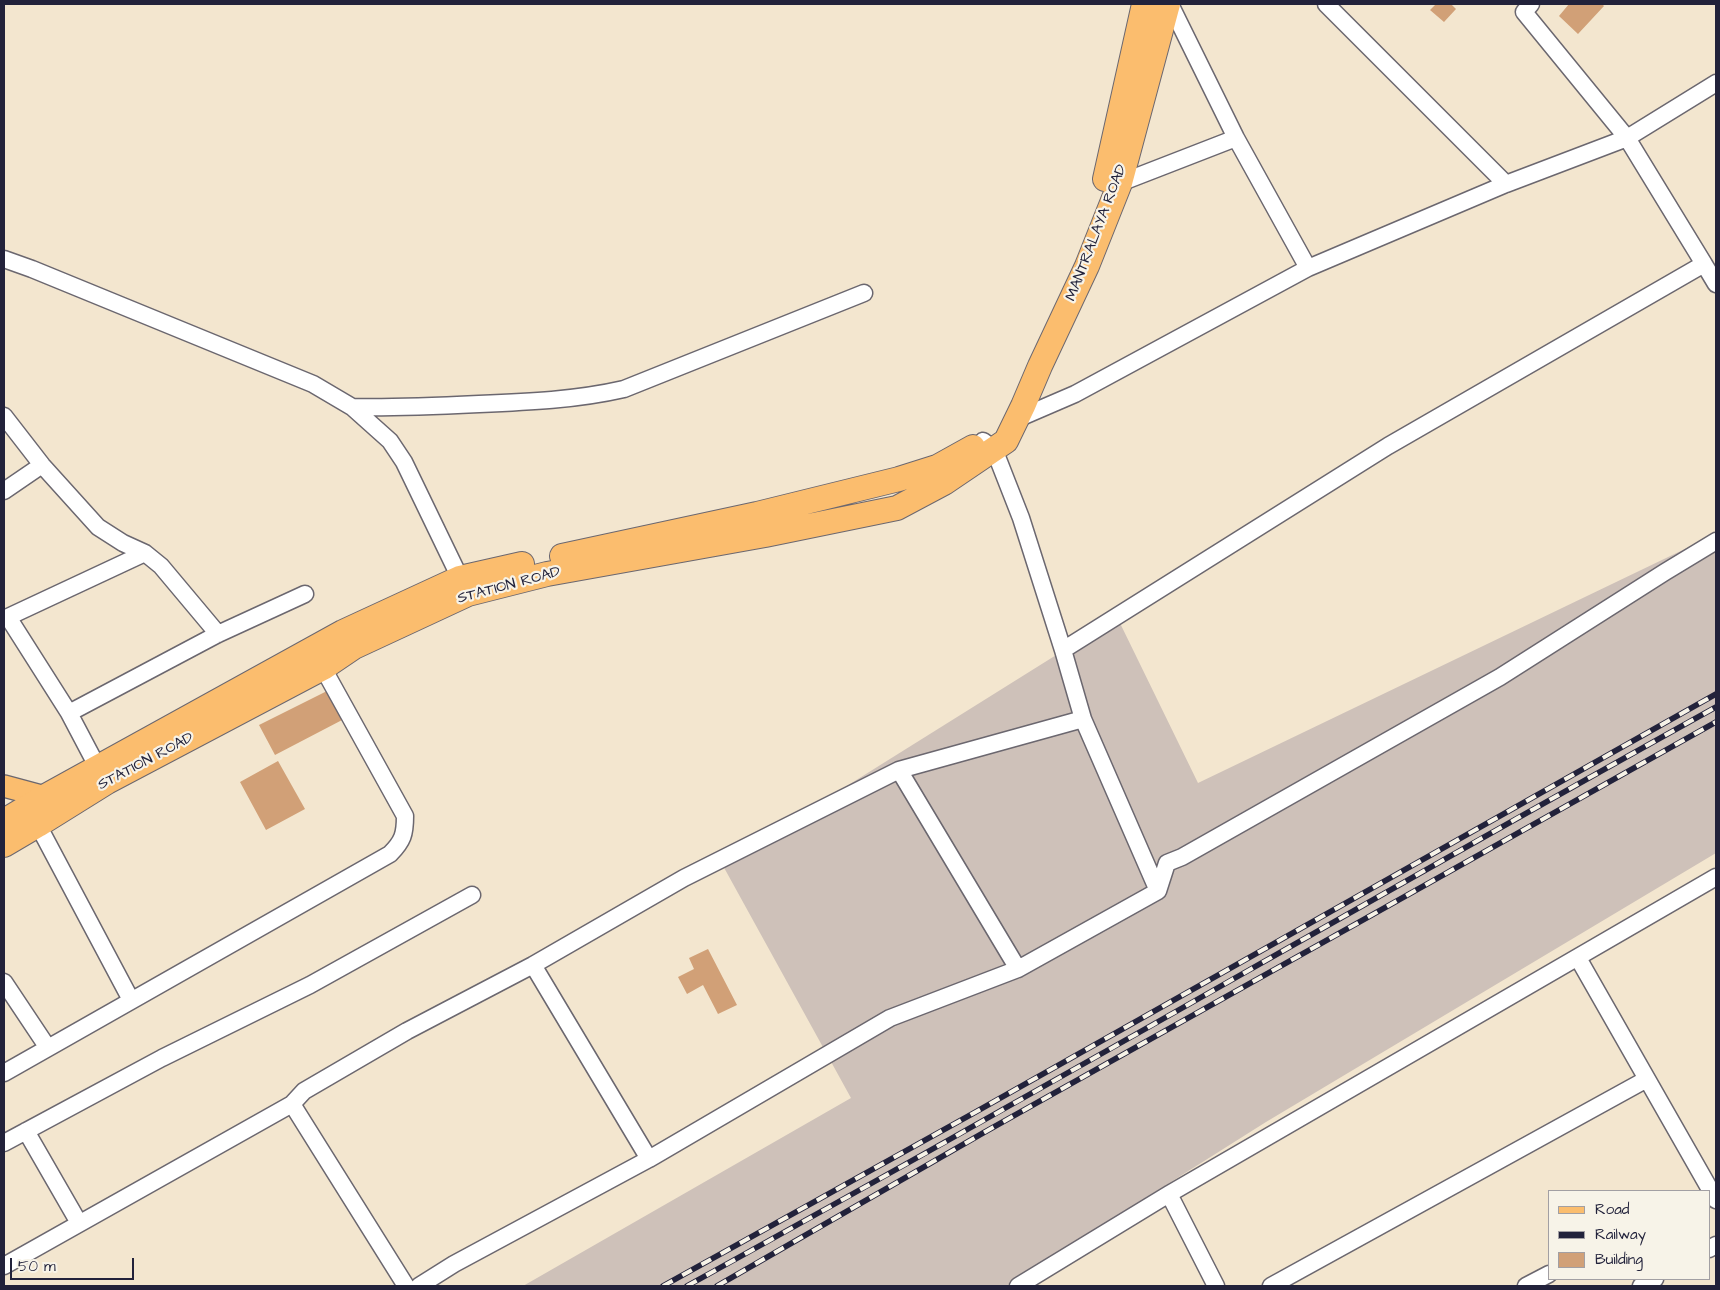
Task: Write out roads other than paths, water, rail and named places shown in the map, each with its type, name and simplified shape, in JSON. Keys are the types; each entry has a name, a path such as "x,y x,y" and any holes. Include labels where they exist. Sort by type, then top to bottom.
{"highway":[{"name":"MANTRALAYA ROAD","path":"989,445 1050,308 1071,266 1106,174 1144,4"},
{"name":"MANTRALAYA ROAD","path":"989,445 1006,441 1087,266 1120,183 1169,4"},
{"name":"STATION ROAD","path":"4,821 44,797 344,632 460,578 757,514 899,479 938,467 989,445"},
{"name":"STATION ROAD","path":"4,844 107,782 323,668 354,647 468,594 548,574 765,535 897,508 944,483 989,445"}],"main road":[{"path":"4,786 74,803"}],"street":[{"path":"1169,4 1236,138 1308,268"},
{"path":"1326,4 1506,184"},
{"path":"1523,7 1627,138 1716,284"},
{"path":"1016,419 1075,394 1308,268 1506,184 1627,138 1716,83"},
{"path":"1120,183 1236,138"},
{"path":"1064,650 1388,446 1704,264"},
{"path":"6,265 32,269 312,384 352,407 390,441 399,455 460,578"},
{"path":"352,407 390,408 553,401 594,396 624,389 864,293"},
{"path":"4,416 42,465 98,527 123,544 144,553 160,566 218,634"},
{"path":"989,445 1021,518 1064,650 1083,719 1158,891"},
{"path":"4,491 42,465"},
{"path":"419,1286 454,1264 649,1159 890,1018 1018,969 1158,891 1167,863 1182,857 1500,677 1716,541"},
{"path":"98,768 70,713 6,617 144,553"},
{"path":"70,713 218,634 305,594"},
{"path":"4,1073 390,854 399,844 405,831 405,816 323,668"},
{"path":"4,1266 292,1104 304,1091 407,1031 533,965 684,878 899,770 1083,719"},
{"path":"899,770 1018,969"},
{"path":"38,825 130,1000"},
{"path":"1018,1286 1169,1194 1578,958 1716,876"},
{"path":"4,1142 162,1058 310,985 472,895"},
{"path":"1578,958 1647,1079 1706,1190"},
{"path":"533,965 649,1159"},
{"path":"4,982 48,1048"},
{"path":"1271,1286 1647,1079"},
{"path":"292,1104 406,1286"},
{"path":"26,1131 79,1223"},
{"path":"1169,1194 1216,1286"},
{"path":"1526,1286 1548,1275"},
{"path":"1641,1286 1653,1280"}],"railway":[{"path":"663,1286 1716,694"},
{"path":"687,1286 1716,707"},
{"path":"717,1286 983,1133 1716,722"}]}
